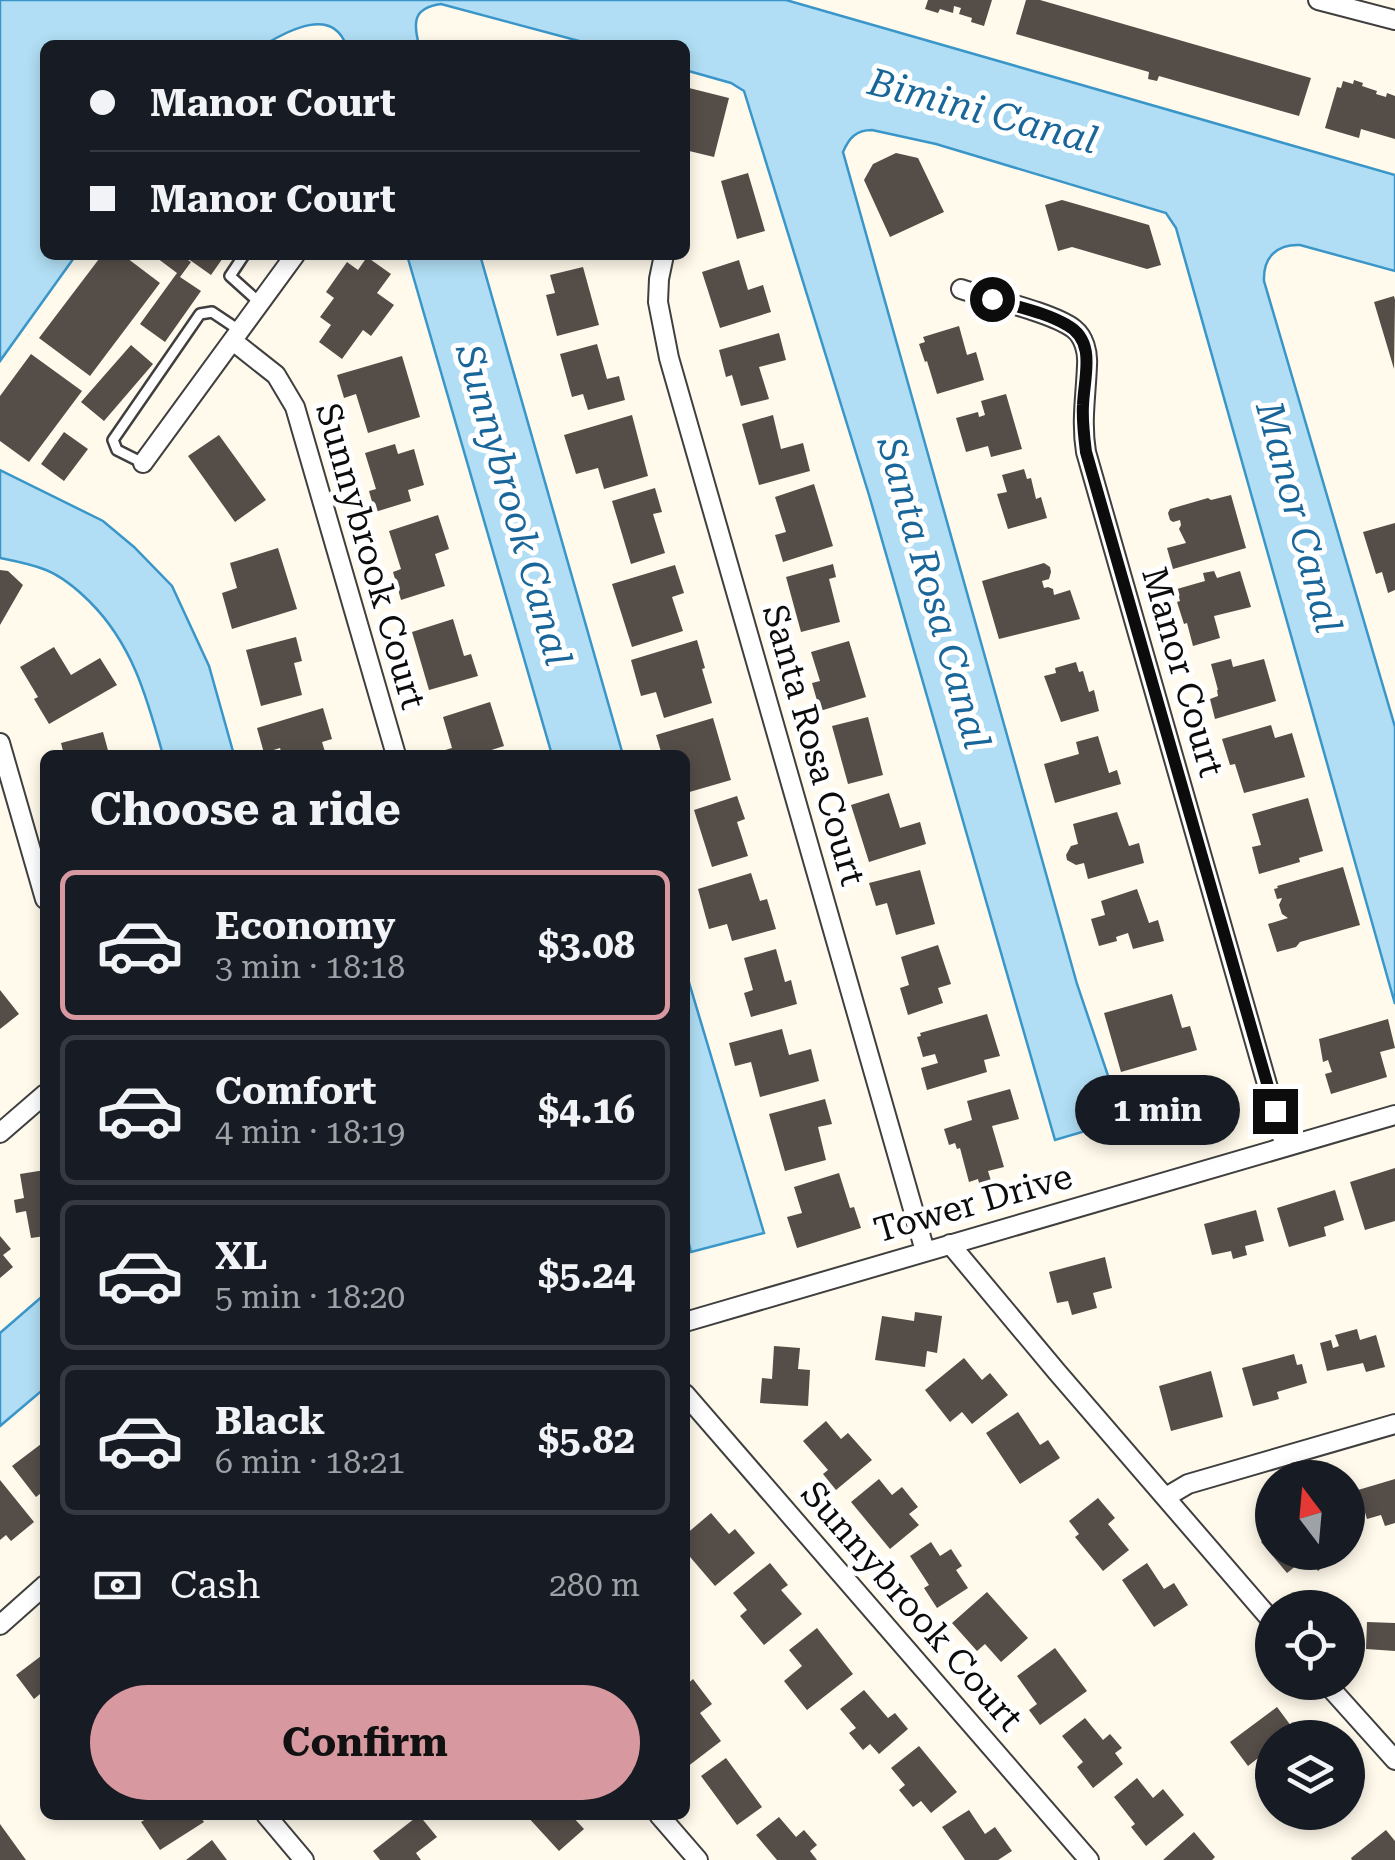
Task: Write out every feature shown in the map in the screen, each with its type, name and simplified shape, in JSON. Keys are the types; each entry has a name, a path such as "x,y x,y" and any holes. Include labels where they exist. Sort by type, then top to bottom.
{"street":[{"path":"1318,0 1395,20"},
{"path":"143,463 291,260"},
{"name":"Santa Rosa Court","path":"663,260 658,302 669,358 926,1251"},
{"name":"Manor Court","path":"961,289 1068,325 1080,334 1085,347 1088,363 1082,422 1086,452 1286,1148"},
{"name":"Sunnybrook Court","path":"236,336 276,375 295,407 395,750"},
{"path":"0,743 40,881"},
{"path":"0,1133 40,1098"},
{"name":"Tower Drive","path":"690,1321 1395,1116"},
{"path":"950,1244 1255,1601"},
{"name":"Sunnybrook Court","path":"690,1400 1089,1860"},
{"path":"1166,1497 1188,1484 1395,1424"},
{"path":"0,1625 40,1590"},
{"path":"1345,1700 1386,1736 1395,1760"},
{"path":"270,1820 304,1860"},
{"path":"663,1820 698,1860"}],"lane":[{"path":"241,260 230,276 260,303"},
{"path":"143,463 117,450 113,440 200,314 212,312 236,336"}],"water":[{"path":"0,0 786,0 1395,175 1395,271 1292,245 1278,250 1269,259 1264,281 1395,727 1395,1004 1176,228 1166,213 936,144 872,130 854,136 843,152 1077,984 1123,1120 1055,1140 869,495 744,91 731,83 690,71 690,40 575,40 441,4 425,9 417,17 418,40 343,40 331,27 320,24 297,28 273,40 40,40 40,260 72,260 0,361"},
{"name":"Sunnybrook Canal","path":"408,260 481,260 622,750 551,750"},
{"path":"0,470 103,521 172,586 209,666 233,750 162,750 137,673 105,619 80,592 58,576 0,558"},
{"path":"690,986 764,1233 691,1252 690,1248"},
{"path":"40,1298 40,1392 0,1426 0,1333"}],"building":[{"path":"928,0 992,0 984,26 959,14 961,8 954,6 953,13 925,9"},
{"path":"1026,0 1040,0 1311,78 1299,116 1159,76 1157,81 1148,79 1149,72 1016,34"},
{"path":"1354,80 1377,91 1376,94 1395,96 1395,139 1361,129 1359,138 1325,128 1337,87 1341,88 1343,81 1353,84"},
{"path":"690,88 729,98 714,157 690,151"},
{"path":"896,153 918,158 944,212 890,237 864,180 873,164"},
{"path":"748,173 765,231 737,239 721,181"},
{"path":"1062,200 1149,225 1161,265 1147,269 1072,247 1058,251 1045,205"},
{"path":"98,260 130,260 160,283 90,376 39,338"},
{"path":"160,260 191,262 180,277 201,291 165,342 140,324 177,273"},
{"path":"190,260 222,260 211,275"},
{"path":"365,260 371,260 391,274 377,293 394,305 371,336 363,330 342,359 319,342 331,325 320,317 334,298 326,292 347,262 358,270"},
{"path":"739,260 748,290 763,285 771,312 720,328 702,272"},
{"path":"583,267 599,325 557,336 546,295 555,293 550,275"},
{"path":"1394,296 1395,300 1394,369 1374,302"},
{"path":"959,326 967,355 976,352 984,380 937,394 919,344 925,342 923,337"},
{"path":"779,333 786,360 759,367 769,399 741,406 732,375 726,377 719,350"},
{"path":"597,344 607,379 619,376 625,400 588,410 583,394 572,397 560,354"},
{"path":"131,345 153,364 104,421 81,402"},
{"path":"31,354 82,391 29,462 0,441 0,396"},
{"path":"402,356 420,417 368,433 356,394 344,398 337,375"},
{"path":"1006,394 1022,449 991,457 988,446 966,452 956,418 978,412 979,417 985,415 981,401"},
{"path":"632,415 648,476 604,489 598,468 576,474 564,435"},
{"path":"773,415 781,449 803,443 810,471 759,485 742,424"},
{"path":"64,432 88,449 64,481 41,464"},
{"path":"219,435 266,500 235,522 188,456"},
{"path":"395,444 398,454 414,449 424,485 408,490 411,501 375,512 369,491 376,489 365,453"},
{"path":"1024,469 1027,479 1031,478 1036,499 1041,497 1047,518 1008,529 997,494 1007,492 1002,475"},
{"path":"814,484 833,546 783,562 775,535 786,532 775,497"},
{"path":"655,488 662,512 653,514 665,553 631,564 612,501"},
{"path":"1231,495 1246,548 1173,569 1167,548 1186,543 1179,529 1180,520 1170,520 1170,509"},
{"path":"438,515 449,549 435,554 445,586 401,600 393,572 401,569 389,531"},
{"path":"1395,523 1395,590 1388,593 1382,572 1376,574 1363,532"},
{"path":"278,548 297,609 232,629 222,593 237,588 230,563"},
{"path":"1044,563 1051,572 1049,579 1042,581 1044,588 1053,589 1054,595 1070,590 1080,619 999,639 982,581"},
{"path":"833,564 836,577 829,579 840,622 801,632 786,577"},
{"path":"675,565 684,593 672,597 683,631 632,647 612,584"},
{"path":"0,570 8,571 23,585 0,625"},
{"path":"1214,571 1217,578 1240,571 1251,607 1214,616 1220,638 1193,646 1177,602 1177,589 1205,581 1203,573"},
{"path":"453,619 464,656 471,654 478,676 429,690 412,632"},
{"path":"296,637 302,661 294,663 302,695 261,706 246,650"},
{"path":"697,640 712,703 664,718 656,692 641,696 631,660"},
{"path":"849,641 866,697 820,711 812,683 820,681 811,652"},
{"path":"54,647 71,675 100,658 117,685 49,724 20,667"},
{"path":"1231,659 1233,667 1264,659 1276,701 1215,719 1210,699 1218,696 1218,690 1211,664"},
{"path":"1076,662 1089,692 1094,690 1099,711 1061,722 1044,676"},
{"path":"490,702 504,746 491,750 445,750 452,748 443,717"},
{"path":"323,708 332,739 322,742 324,750 263,750 257,728"},
{"path":"868,717 883,775 848,784 832,726"},
{"path":"713,718 731,780 690,792 690,750 660,750 656,735"},
{"path":"1271,725 1275,738 1292,733 1305,777 1244,793 1222,739"},
{"path":"103,732 108,750 63,750 61,743"},
{"path":"1098,736 1109,773 1117,770 1121,784 1055,803 1044,764 1079,754 1076,742"},
{"path":"889,793 900,828 920,822 926,844 869,862 851,805"},
{"path":"737,796 745,819 737,822 748,856 712,867 694,810"},
{"path":"1308,798 1323,851 1259,874 1252,847 1261,845 1252,814"},
{"path":"1117,812 1129,846 1139,843 1144,863 1088,879 1084,863 1076,865 1067,860 1071,846 1078,844 1073,824"},
{"path":"1343,867 1360,925 1277,952 1268,924 1288,918 1282,914 1282,898 1277,899 1274,889"},
{"path":"920,870 935,924 896,935 887,903 876,906 869,883"},
{"path":"751,873 760,901 767,899 776,929 732,941 727,924 709,929 698,889"},
{"path":"1137,889 1149,923 1158,920 1164,941 1133,949 1128,933 1099,946 1091,919 1105,915 1101,901"},
{"path":"938,945 951,984 938,988 943,1003 908,1015 900,988 909,985 901,957"},
{"path":"776,949 785,982 791,980 797,1004 751,1017 744,993 753,990 744,958"},
{"path":"0,990 19,1014 0,1029"},
{"path":"1172,994 1182,1028 1190,1026 1197,1050 1121,1072 1104,1013"},
{"path":"987,1014 1000,1056 984,1060 987,1072 927,1090 921,1068 938,1063 935,1054 923,1057 917,1037 920,1033"},
{"path":"1388,1019 1395,1048 1380,1052 1387,1077 1331,1094 1325,1074 1332,1072 1328,1060 1323,1062 1319,1039"},
{"path":"782,1029 789,1055 811,1049 819,1081 760,1097 751,1062 735,1066 729,1043"},
{"path":"1198,1076 1205,1104 1213,1102 1220,1126 1169,1140 1163,1118 1142,1123 1134,1094"},
{"path":"1010,1089 1019,1119 992,1126 1004,1167 988,1171 992,1184 980,1187 978,1179 969,1182 960,1148 955,1143 949,1145 944,1129 972,1120 967,1101"},
{"path":"825,1099 832,1124 818,1127 826,1160 785,1171 769,1114"},
{"path":"1395,1168 1395,1221 1365,1230 1350,1182"},
{"path":"40,1171 40,1237 31,1238 26,1211 16,1213 14,1200 24,1198 20,1174"},
{"path":"839,1173 861,1228 797,1248 787,1217 802,1213 794,1187"},
{"path":"1335,1190 1344,1220 1324,1227 1326,1236 1289,1247 1277,1208"},
{"path":"1256,1210 1264,1241 1245,1246 1247,1255 1233,1259 1231,1251 1212,1255 1204,1224"},
{"path":"0,1236 11,1249 3,1255 13,1267 0,1278"},
{"path":"1105,1257 1112,1288 1093,1293 1097,1308 1072,1315 1068,1301 1057,1303 1049,1272"},
{"path":"915,1312 942,1316 937,1353 927,1351 925,1367 875,1360 882,1316 914,1321"},
{"path":"1357,1329 1360,1340 1376,1335 1385,1367 1366,1372 1363,1363 1327,1371 1320,1343 1331,1340 1333,1348 1339,1346 1335,1335"},
{"path":"774,1346 800,1348 798,1369 810,1370 808,1406 760,1403 762,1378 772,1379"},
{"path":"1294,1354 1297,1365 1302,1364 1307,1383 1277,1392 1279,1399 1253,1406 1242,1368"},
{"path":"964,1358 982,1380 990,1373 1008,1395 972,1424 962,1412 950,1422 925,1390"},
{"path":"1211,1371 1223,1417 1171,1431 1159,1386"},
{"path":"1018,1412 1040,1445 1048,1440 1060,1458 1020,1484 986,1433"},
{"path":"826,1421 841,1439 848,1433 872,1460 836,1490 823,1474 828,1470 803,1441"},
{"path":"40,1445 40,1494 36,1497 12,1466"},
{"path":"879,1479 892,1495 902,1487 918,1507 909,1514 919,1525 890,1549 851,1502"},
{"path":"1395,1479 1395,1523 1385,1526 1381,1515 1367,1519 1365,1488"},
{"path":"0,1480 34,1522 11,1541 6,1535 0,1540"},
{"path":"1098,1498 1115,1518 1108,1524 1129,1550 1103,1571 1075,1537 1079,1534 1069,1521"},
{"path":"711,1513 729,1534 735,1529 755,1553 715,1586 690,1557 690,1531"},
{"path":"931,1542 940,1556 951,1549 962,1566 956,1570 968,1588 937,1608 924,1588 929,1585 910,1556"},
{"path":"770,1563 788,1585 781,1590 802,1614 764,1645 740,1616 747,1610 733,1593"},
{"path":"1147,1563 1164,1589 1174,1583 1188,1605 1154,1627 1122,1580"},
{"path":"987,1592 1028,1638 1001,1662 985,1644 977,1651 952,1623"},
{"path":"1367,1622 1395,1623 1395,1651 1366,1649"},
{"path":"817,1628 853,1674 807,1710 784,1681 802,1666 789,1650"},
{"path":"1055,1648 1087,1691 1040,1725 1029,1710 1037,1704 1017,1676"},
{"path":"40,1657 40,1694 34,1699 16,1675"},
{"path":"693,1679 712,1704 700,1713 721,1741 690,1765"},
{"path":"864,1690 888,1718 895,1713 908,1729 879,1754 870,1744 863,1750 849,1733 856,1728 840,1709"},
{"path":"1277,1707 1287,1720 1260,1720"},
{"path":"1085,1718 1103,1740 1110,1734 1122,1748 1115,1753 1123,1764 1093,1788 1077,1767 1083,1762 1062,1736"},
{"path":"1255,1723 1255,1760 1248,1766 1230,1742"},
{"path":"919,1746 957,1792 931,1813 921,1801 913,1807 899,1790 905,1785 891,1768"},
{"path":"726,1758 762,1807 737,1825 701,1776"},
{"path":"1137,1778 1153,1798 1163,1789 1184,1815 1146,1846 1114,1797"},
{"path":"969,1810 985,1834 995,1827 1012,1851 998,1860 965,1860 942,1827"},
{"path":"779,1817 796,1837 804,1830 817,1845 810,1851 817,1860 777,1860 756,1835"},
{"path":"203,1820 204,1822 160,1850 141,1822"},
{"path":"413,1820 423,1820 437,1837 416,1853 421,1860 380,1860 373,1851"},
{"path":"531,1820 576,1820 584,1829 559,1851"},
{"path":"0,1824 26,1860 0,1860"},
{"path":"1386,1830 1395,1841 1395,1860 1352,1860 1351,1858"},
{"path":"1194,1832 1215,1857 1212,1860 1163,1860"},
{"path":"212,1840 227,1860 186,1860"}],"route":[{"path":"992,299 1068,325 1080,334 1085,347 1088,363 1082,422 1086,452 1275,1111"}],"water label":[{"name":"Bimini Canal","path":"983,111"},
{"name":"Manor Canal","path":"1299,517"},
{"name":"Santa Rosa Canal","path":"934,593"}]}
